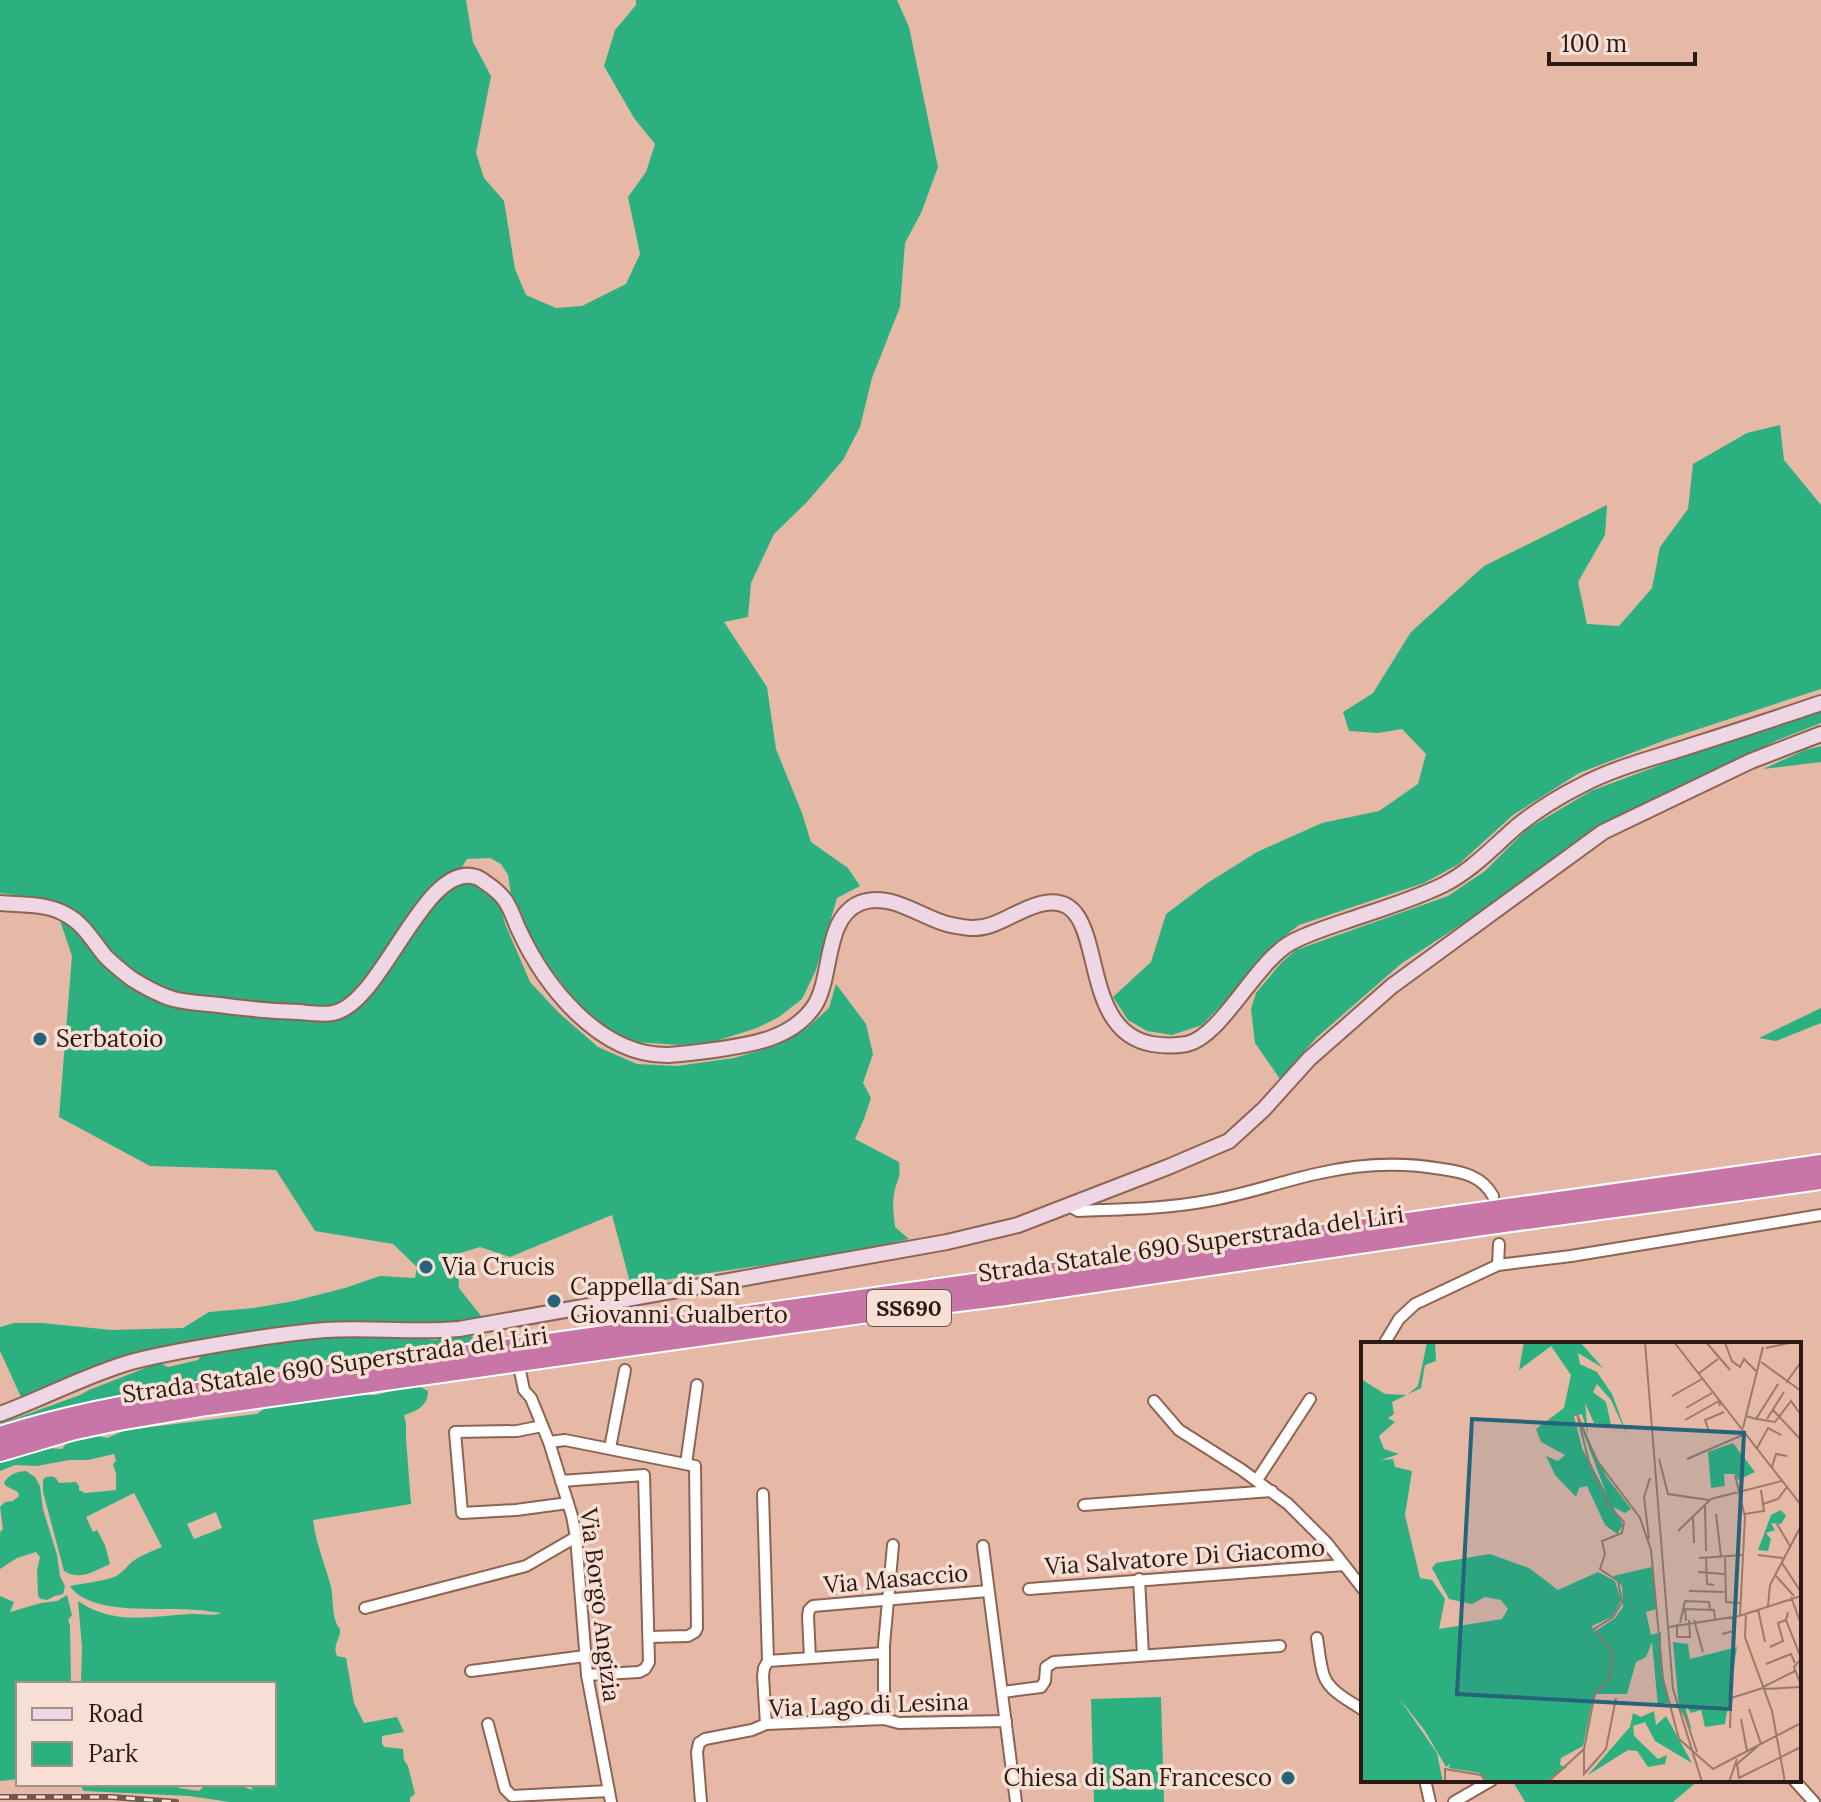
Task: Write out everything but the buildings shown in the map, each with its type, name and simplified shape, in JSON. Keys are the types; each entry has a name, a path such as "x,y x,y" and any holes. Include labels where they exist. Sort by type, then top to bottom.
{"highway":[{"name":"Strada Statale 690 Superstrada del Liri","path":"0,1436 46,1421 191,1393 1821,1164"},
{"name":"Strada Statale 690 Superstrada del Liri","path":"0,1452 113,1422 207,1406 1821,1180"}],"main road":[{"path":"0,903 63,912 73,918 125,974 147,988 176,1000 266,1011 335,1013 358,998 409,925 439,889 449,880 476,876 505,898 539,966 562,998 591,1026 624,1047 665,1055 757,1043 782,1033 803,1019 813,1008 823,988 836,929 856,905 874,901 894,903 947,924 975,929 991,926 1043,903 1061,903 1073,911 1085,928 1109,1015 1132,1037 1170,1046 1194,1043 1208,1032 1275,954 1289,943 1450,882 1474,866 1520,823 1582,785 1618,769 1821,703"},
{"path":"0,1414 97,1374 171,1352 326,1330 459,1329 947,1242 1018,1225 1069,1206 1229,1141 1264,1109 1309,1059 1392,986 1603,832 1751,761 1821,734"}],"street":[{"path":"1069,1206 1078,1211 1176,1206 1209,1201 1320,1173 1368,1166 1419,1166 1459,1172 1478,1178 1493,1196"},
{"path":"1385,1342 1399,1319 1415,1304 1498,1265 1561,1258 1821,1215"},
{"path":"1498,1265 1499,1244"},
{"path":"610,1448 625,1370"},
{"name":"Via Borgo Angizia","path":"520,1371 524,1390 531,1398 549,1442 576,1537 587,1675 610,1796"},
{"path":"686,1464 697,1385"},
{"path":"1257,1480 1310,1399"},
{"path":"1154,1401 1183,1433 1272,1491 1323,1538 1361,1586"},
{"path":"542,1426 509,1432 455,1432 462,1513 568,1503"},
{"path":"549,1442 565,1440 695,1466 697,1628 688,1636 649,1637"},
{"path":"561,1481 644,1475 649,1662 642,1671 587,1675"},
{"path":"1084,1505 1272,1491"},
{"path":"763,1494 768,1661 763,1676 766,1724"},
{"path":"365,1608 526,1566 576,1537"},
{"path":"884,1719 884,1653 893,1545"},
{"path":"983,1546 1016,1802"},
{"name":"Via Salvatore Di Giacomo","path":"1029,1589 1344,1565"},
{"path":"1139,1579 1143,1655"},
{"name":"Via Masaccio","path":"810,1658 808,1616 811,1607 817,1604 988,1591"},
{"path":"1317,1638 1327,1682 1361,1709"},
{"path":"1003,1692 1041,1687 1045,1681 1046,1667 1052,1662 1280,1646"},
{"path":"768,1661 884,1653"},
{"path":"471,1671 585,1656"},
{"name":"Via Lago di Lesina","path":"701,1802 697,1752 701,1741 766,1724 884,1719 896,1723 1006,1721"},
{"path":"488,1724 509,1795 610,1796"},
{"path":"1425,1782 1430,1802"},
{"path":"1454,1802 1489,1782"},
{"path":"1796,1782 1814,1802"}],"green space":[{"path":"0,0 466,0 473,42 491,76 476,153 484,178 504,201 515,269 526,295 556,308 582,306 626,284 640,254 628,197 646,172 655,144 634,118 604,66 615,30 636,5 636,0 897,0 909,27 938,167 922,211 905,243 900,307 872,378 860,427 843,460 774,534 751,583 748,617 724,622 767,687 776,749 811,842 848,868 860,886 837,898 816,970 802,999 779,1017 757,1028 713,1042 679,1045 636,1042 601,1026 573,998 539,953 521,919 511,895 508,875 501,864 490,858 467,859 460,870 459,883 475,883 498,901 530,982 559,1013 598,1047 637,1064 677,1066 734,1058 775,1046 807,1028 829,1008 836,984 866,1024 873,1054 863,1083 871,1098 855,1139 899,1162 893,1202 895,1227 909,1239 840,1254 631,1286 612,1215 510,1257 480,1247 457,1254 459,1288 485,1321 442,1326 338,1321 236,1334 155,1349 82,1371 21,1397 0,1351 0,1327 14,1323 42,1323 112,1330 183,1328 209,1312 294,1301 380,1276 415,1278 417,1267 393,1244 315,1231 276,1170 150,1166 59,1117 72,956 53,900 0,893"},
{"path":"1780,425 1784,460 1821,505 1821,689 1668,739 1579,773 1513,815 1459,864 1424,883 1299,925 1269,948 1244,982 1202,1025 1172,1035 1147,1031 1128,1020 1113,997 1151,962 1166,914 1257,852 1322,823 1379,811 1418,784 1426,754 1402,729 1378,733 1349,731 1343,712 1373,693 1411,632 1484,566 1607,505 1605,535 1578,582 1587,624 1619,626 1652,588 1660,547 1688,509 1693,464 1747,433"},
{"path":"1821,710 1821,723 1778,740 1594,830 1491,905 1402,963 1316,1038 1280,1079 1255,1043 1251,1009 1256,993 1296,950 1448,896 1485,871 1527,829 1591,791 1703,749"},
{"path":"1821,746 1821,762 1763,769 1805,750"},
{"path":"1821,1008 1821,1023 1776,1041 1759,1038"},
{"path":"366,1332 435,1340 463,1333 473,1337 471,1341 457,1346 388,1355 365,1354 122,1395 67,1407 0,1428 0,1424 153,1365 168,1367 198,1360 203,1353 283,1343 295,1338"},
{"path":"417,1385 428,1391 421,1407 404,1415 411,1504 313,1520 331,1587 335,1620 340,1629 337,1656 346,1658 354,1703 364,1723 397,1717 404,1732 382,1736 382,1744 403,1749 415,1794 410,1802 230,1802 189,1796 84,1791 80,1786 177,1786 199,1791 204,1786 242,1786 253,1790 250,1786 276,1786 276,1682 81,1682 78,1601 119,1617 221,1613 110,1606 80,1596 70,1586 114,1577 136,1559 162,1547 134,1493 86,1517 93,1532 97,1530 105,1545 110,1564 81,1575 64,1571 43,1492 43,1480 53,1477 59,1483 76,1482 79,1490 85,1493 116,1490 114,1454 37,1466 15,1465 0,1471 0,1462 49,1448 62,1449 69,1440 94,1435 107,1438 126,1430 257,1414 269,1405 375,1395","holes":["216,1512 222,1528 194,1539 187,1524"]},
{"path":"26,1471 35,1477 40,1486 43,1509 65,1586 63,1594 47,1600 38,1596 40,1557 36,1552 17,1558 0,1569 0,1532 3,1529 0,1507 19,1496 4,1483 13,1474"},
{"path":"67,1595 72,1615 68,1620 71,1682 16,1682 16,1779 0,1781 0,1596 14,1602 10,1612 57,1601"},
{"path":"1161,1697 1164,1802 1094,1802 1091,1699"},
{"path":"1513,1782 1697,1782 1673,1802 1525,1802"}],"railway":[{"path":"0,1797 112,1797 176,1802"}],"place":[{"name":"Serbatoio","path":"40,1039"},
{"name":"Via Crucis","path":"426,1267"},
{"name":"Cappella di San Giovanni Gualberto","path":"554,1301"},
{"name":"Chiesa di San Francesco","path":"1288,1778"}]}
